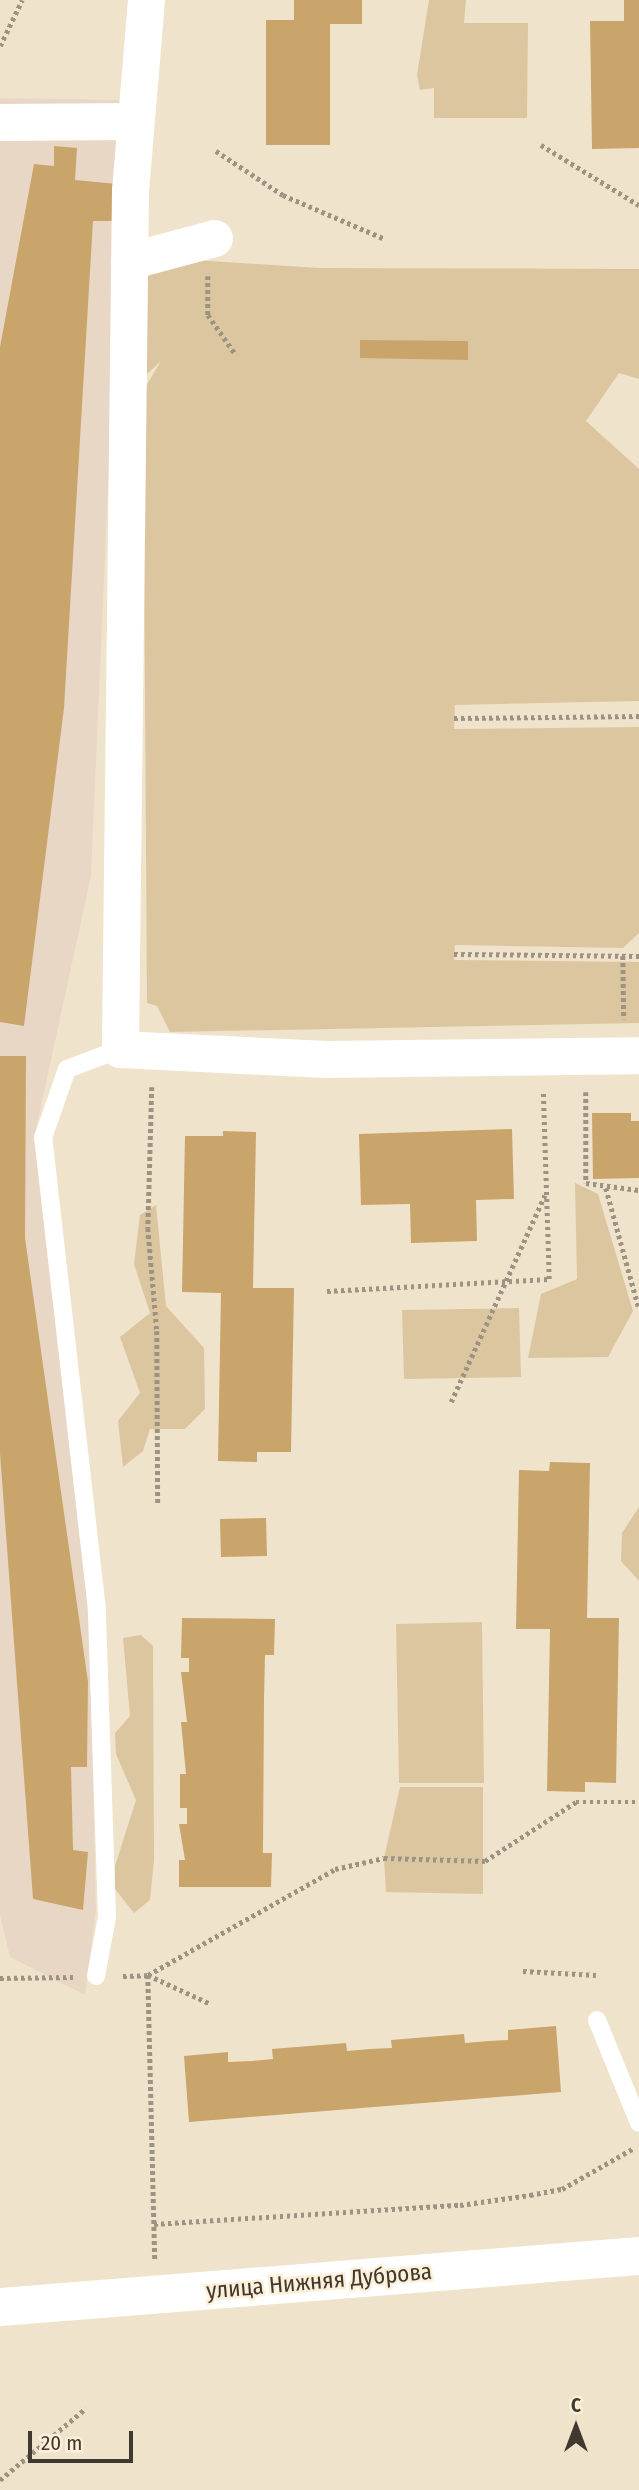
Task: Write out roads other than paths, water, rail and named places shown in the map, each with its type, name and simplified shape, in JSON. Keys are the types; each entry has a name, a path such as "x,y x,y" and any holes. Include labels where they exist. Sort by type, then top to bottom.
{"street":[{"path":"146,0 135,121 129,261 136,1052 632,1055"},
{"path":"0,122 135,121"},
{"path":"129,261 214,238"},
{"name":"улица Нижняя Дуброва","path":"0,2307 639,2256"}],"lane":[{"path":"96,1976 107,1917 97,1610 43,1138 67,1069 136,1052"},
{"path":"597,2020 639,2123"}]}
